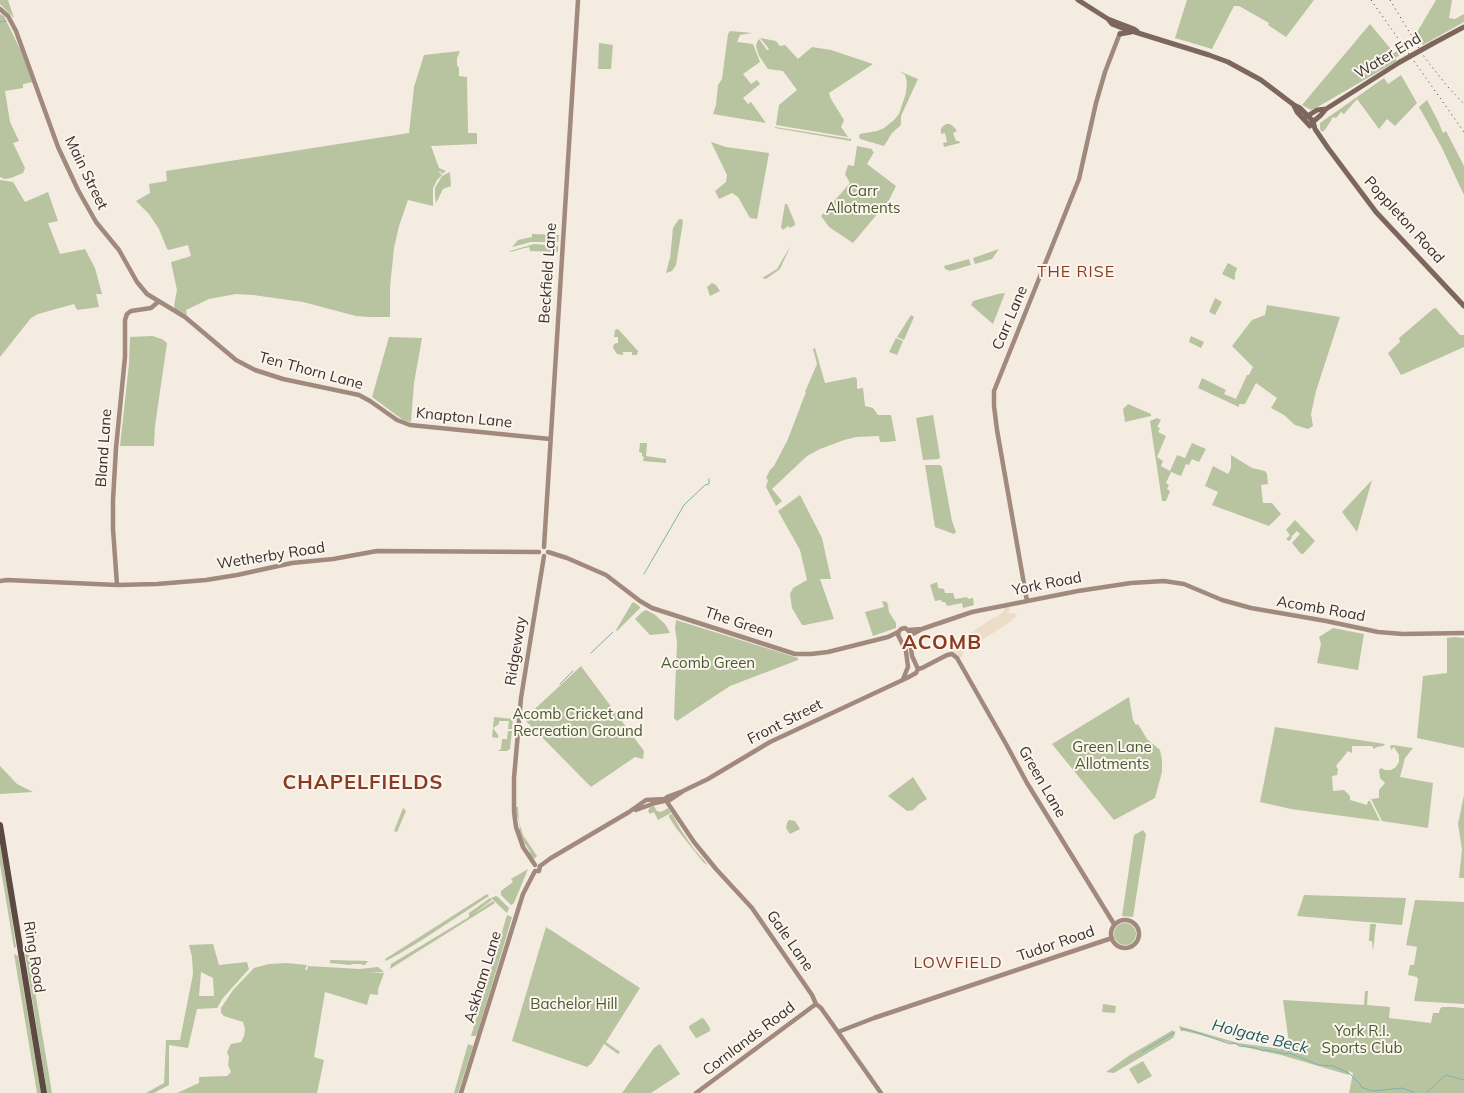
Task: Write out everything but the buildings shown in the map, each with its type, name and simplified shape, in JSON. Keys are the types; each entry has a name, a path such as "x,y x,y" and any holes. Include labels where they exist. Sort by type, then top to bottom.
{"highway":[{"name":"Ring Road","path":"0,825 44,1093"}],"main road":[{"path":"1078,0 1122,29 1228,62 1262,80 1300,108 1311,123"},
{"name":"Water End","path":"1311,123 1326,110 1400,62 1464,27"},
{"name":"Water End","path":"1306,117 1317,110 1326,110"},
{"name":"Poppleton Road","path":"1311,123 1376,212 1464,306"}],"street":[{"name":"Beckfield Lane","path":"544,547 578,0"},
{"name":"Main Street","path":"0,9 8,16 16,30 58,147 96,222 118,250 139,286 158,302 189,320"},
{"name":"Carr Lane","path":"1027,601 996,422 994,391 1079,179 1096,102 1105,72 1122,29"},
{"name":"Bland Lane","path":"117,585 112,529 116,448 125,358 125,320 127,314 133,310 151,308 158,302"},
{"name":"Ten Thorn Lane","path":"189,320 231,356 248,367 283,379 359,395 381,408"},
{"name":"Knapton Lane","path":"381,408 397,420 410,425 550,439"},
{"path":"544,547 548,550 546,554 540,555 539,552 544,547"},
{"name":"Wetherby Road","path":"0,580 117,585 167,583 206,580 292,563 377,551 539,552"},
{"name":"The Green","path":"546,554 566,557 606,575 640,601 660,610 795,654 828,652 888,637 900,636"},
{"name":"Ridgeway","path":"536,868 523,847 516,827 514,778 521,698 546,554"},
{"name":"York Road","path":"922,628 905,639 900,636 902,628 908,630 922,628 963,614 1078,591 1133,582 1179,582"},
{"name":"Acomb Road","path":"1179,582 1227,602 1378,632 1403,634 1464,633"},
{"path":"900,636 906,651 908,669 910,673 914,674 917,672 917,666 912,656 908,630"},
{"name":"Green Lane","path":"917,666 922,668 949,654 957,658 1027,783 1114,924"},
{"path":"902,680 912,664 917,666"},
{"name":"Front Street","path":"668,800 708,779 768,743 914,674"},
{"name":"Askham Lane","path":"460,1093 520,902 536,868 629,812 668,800"},
{"name":"Gale Lane","path":"668,800 698,849 752,908 812,995 816,1004 881,1093"},
{"path":"1123,920 1130,921 1138,929 1138,938 1132,945 1124,948 1116,945 1111,931 1114,924 1123,920"},
{"name":"Tudor Road","path":"838,1032 874,1018 1112,938"},
{"name":"Cornlands Road","path":"696,1093 816,1004"}],"green space":[{"path":"0,0 8,0 14,18 0,4"},
{"path":"1187,0 1314,0 1286,37 1268,25 1269,23 1239,6 1234,6 1212,49 1175,38"},
{"path":"1436,0 1452,0 1449,18 1455,19 1464,14 1464,22 1423,45 1416,34"},
{"path":"0,14 4,16 33,82 23,84 23,88 5,91 10,122 19,141 13,143 25,168 23,173 5,179 0,177"},
{"path":"1370,24 1394,53 1398,50 1400,55 1395,58 1397,61 1314,109 1311,110 1302,105"},
{"path":"730,31 752,33 740,35 737,42 753,44 760,62 743,74 751,84 757,80 760,84 743,98 748,104 751,102 766,123 713,114 718,85 722,79"},
{"path":"760,38 776,41 780,46 785,45 798,59 812,47 831,50 873,64 829,93 844,120 841,127 848,137 776,125 779,105 797,90 783,71 768,69 759,56 756,46 759,39 767,50 769,49"},
{"path":"599,43 613,45 611,69 598,69"},
{"path":"460,51 457,58 459,76 467,77 468,133 477,133 477,144 431,146 439,168 446,171 442,174 439,172 442,175 433,188 433,206 408,200 394,248 390,287 390,317 356,316 303,302 236,294 209,299 186,310 187,315 175,309 177,290 171,262 191,256 188,245 167,249 159,229 149,214 136,201 150,193 149,184 167,181 166,171 409,133 414,87 424,55"},
{"path":"899,71 918,79 901,116 901,125 892,133 884,146 860,139 860,134 884,128 899,114 906,93 907,82 905,75"},
{"path":"1401,75 1417,103 1395,126 1387,119 1379,129 1357,99 1344,114 1341,112 1336,118 1333,117 1322,132 1320,123 1384,78 1388,84"},
{"path":"1427,100 1443,133 1446,131 1464,166 1464,195 1441,146 1419,107"},
{"path":"946,124 950,124 957,131 953,133 956,141 960,143 944,147 943,143 947,142 945,133 941,134 941,129"},
{"path":"775,128 851,139 851,141"},
{"path":"711,142 726,147 769,153 757,219 750,218 738,197 732,193 719,199 715,191 726,182 727,175"},
{"name":"Carr Allotments","path":"857,146 872,149 874,152 867,164 896,186 889,200 853,243 829,227 821,216 850,183 845,174 848,165 854,166"},
{"path":"450,172 451,186 443,189 436,203 435,188 442,176"},
{"path":"0,180 13,182 25,202 48,192 58,221 48,223 60,254 85,249 95,268 102,294 96,294 99,307 77,310 74,304 38,314 31,318 0,357"},
{"path":"785,204 787,204 795,225 790,228 788,226 783,230 781,227"},
{"path":"679,219 682,219 683,222 676,265 672,271 666,273 670,259 673,228"},
{"path":"532,234 559,235 558,242 531,242 512,247 518,240 532,237"},
{"path":"534,244 558,246 558,252 530,251 529,247 510,252 510,251"},
{"path":"791,245 780,269 766,279 762,278 777,269"},
{"path":"999,249 992,259 975,264 973,258"},
{"path":"969,259 971,265 950,271 945,269 944,266"},
{"path":"1228,263 1237,268 1234,280 1222,274"},
{"path":"712,283 720,291 710,296 707,287"},
{"path":"1005,293 993,324 971,305 973,301"},
{"path":"1215,298 1222,302 1215,315 1209,312"},
{"path":"1267,305 1340,317 1316,391 1311,414 1313,426 1308,429 1295,425 1284,415 1271,408 1277,398 1256,383 1245,404 1239,404 1239,407 1198,388 1202,378 1226,390 1224,394 1236,399 1247,375 1249,375 1253,367 1232,346 1252,320 1265,315"},
{"path":"1436,308 1460,335 1464,335 1464,347 1401,375 1388,353 1400,342 1399,338"},
{"path":"911,315 914,317 904,340 897,337"},
{"path":"618,329 638,351 637,355 632,355 632,352 623,352 623,355 617,354 613,348 614,344 618,343 618,337 614,337 615,330"},
{"path":"152,336 162,339 167,343 155,426 154,446 120,446 130,337"},
{"path":"1191,336 1204,342 1201,348 1189,342"},
{"path":"389,337 422,338 414,383 411,422 403,420 372,397"},
{"path":"896,338 903,341 897,355 889,352"},
{"path":"815,348 825,383 855,377 857,389 863,388 865,406 873,408 878,415 891,415 896,441 880,442 879,436 856,437 820,449 807,456 772,489 782,501 776,506 766,487 768,480 766,478 788,439 817,364 813,349"},
{"path":"1128,404 1151,414 1151,416 1125,422 1123,409"},
{"path":"933,415 940,457 939,459 923,460 916,418"},
{"path":"1157,418 1161,420 1157,427 1160,428 1158,432 1166,436 1157,457 1163,461 1161,466 1170,471 1177,455 1185,458 1192,443 1206,449 1199,462 1192,459 1189,465 1186,464 1181,476 1171,472 1166,483 1169,485 1167,489 1170,491 1166,501 1162,501 1150,421"},
{"path":"640,443 647,443 646,456 666,459 666,463 643,461 644,457 639,452"},
{"path":"1231,455 1252,468 1265,471 1267,474 1268,484 1261,485 1263,503 1272,503 1281,514 1269,526 1212,505 1218,492 1205,486 1213,466 1228,474 1231,468"},
{"path":"925,465 940,465 942,467 952,521 956,532 954,534 935,527"},
{"path":"1372,480 1357,532 1342,512"},
{"path":"800,495 822,538 831,579 820,579 834,619 805,625 802,625 792,608 790,594 793,588 807,580 800,550 778,511"},
{"path":"1295,520 1315,541 1303,554 1292,543 1300,534 1297,531 1289,541 1286,539 1290,535 1286,530"},
{"path":"937,582 938,588 944,589 945,593 953,593 955,599 973,598 974,605 963,608 962,603 947,606 941,600 935,601 930,585"},
{"path":"882,601 887,602 889,612 896,623 896,628 873,636 865,612 884,607"},
{"path":"634,602 640,608 617,631 616,630"},
{"path":"646,610 654,614 665,624 670,633 650,635 635,619"},
{"name":"Acomb Green","path":"676,620 798,658 798,660 730,686 677,721 674,718"},
{"path":"1333,628 1364,634 1358,670 1317,663 1321,644 1319,637"},
{"path":"1447,638 1464,638 1464,748 1417,738 1423,676 1447,673"},
{"name":"Acomb Cricket and Recreation Ground","path":"581,666 644,751 643,759 635,757 591,787 524,719"},
{"name":"Green Lane Allotments","path":"1129,697 1133,720 1136,725 1138,724 1147,739 1160,750 1162,772 1155,798 1114,820 1052,744"},
{"path":"494,717 513,719 512,729 508,729 509,721 499,721 499,724 493,728 498,738 492,737"},
{"path":"1275,727 1385,744 1374,749 1372,746 1352,746 1352,753 1348,751 1336,766 1338,769 1337,775 1332,776 1333,791 1344,790 1350,796 1350,800 1367,805 1368,801 1370,801 1380,821 1291,809 1260,802"},
{"path":"508,731 512,731 510,749 498,751 501,749 502,739 508,739"},
{"path":"1390,746 1413,748 1405,758 1400,777 1433,783 1428,828 1382,821 1371,799 1379,798 1379,790 1385,783 1380,778 1379,770 1381,768 1391,770 1399,762 1399,755 1394,747 1391,750"},
{"path":"0,766 17,784 33,792 0,794"},
{"path":"913,777 927,799 913,810 907,811 888,796"},
{"path":"1464,795 1464,878 1459,878 1462,849 1458,824"},
{"path":"654,806 657,811 661,812 668,808 671,813 658,820 654,812 650,814 648,811 650,807"},
{"path":"516,807 518,807 519,822 523,835 537,856 534,859 518,830 520,828 516,816"},
{"path":"403,808 406,811 397,832 394,831"},
{"path":"672,814 694,849 708,865 704,863 676,828 669,817"},
{"path":"789,820 795,821 800,829 790,834 786,828"},
{"path":"1143,830 1146,834 1133,917 1122,916 1134,835"},
{"path":"0,845 16,947 14,948 0,864"},
{"path":"528,869 514,903 511,905 501,895 501,891 513,882 511,879"},
{"path":"487,894 489,896 386,961 385,959"},
{"path":"1304,895 1406,898 1402,925 1297,916"},
{"path":"496,896 509,908 507,913 491,898"},
{"path":"490,898 492,900 473,914 493,901 495,903 390,969 391,964 469,917 469,913"},
{"name":"York R.I. Sports Club","path":"1415,900 1464,902 1464,1004 1414,1001 1418,980 1417,977 1408,975 1410,965 1414,965 1417,947 1406,945"},
{"path":"507,915 512,917 506,938 477,1034 471,1036"},
{"path":"1125,923 1133,926 1136,934 1133,942 1125,945 1117,942 1114,934 1117,926"},
{"path":"1370,924 1376,924 1373,951 1372,941 1369,941"},
{"name":"Bachelor Hill","path":"546,927 640,988 606,1042 620,1052 618,1054 604,1044 592,1063 587,1067 512,1041"},
{"path":"213,944 219,965 247,962 249,969 223,998 217,1008 197,1009 188,1048 169,1045 169,1085 154,1093 146,1093 164,1083 166,1040 180,1040 193,974 189,945","holes":["201,972 213,978 214,996 199,996"]},
{"path":"14,954 18,956 41,1093 37,1093"},
{"path":"25,954 29,955 52,1093 47,1093"},
{"path":"330,960 368,961 365,965 351,965 330,963"},
{"path":"269,964 307,965 305,970 307,970 308,966 360,969 378,967 384,972 368,972 384,973 378,989 378,995 370,994 367,1005 325,992 314,1057 324,1060 317,1093 177,1093 199,1083 199,1077 227,1076 231,1072 228,1065 229,1057 227,1052 231,1044 241,1042 245,1029 243,1022 224,1016 221,1013 221,1008 233,990 254,968"},
{"name":"York R.I. Sports Club","path":"1365,991 1368,991 1367,1005 1390,1007 1389,1018 1431,1023 1433,1013 1439,1013 1442,1007 1464,1008 1464,1093 1349,1093 1353,1073 1349,1071 1349,1075 1281,1055 1181,1031 1179,1026 1238,1043 1290,1050 1283,1000 1364,1005"},
{"path":"1103,1004 1116,1006 1115,1013 1102,1012"},
{"path":"702,1018 710,1028 710,1031 696,1038 689,1026"},
{"path":"1173,1030 1175,1034 1173,1038 1114,1073 1106,1072 1130,1055"},
{"path":"468,1044 473,1046 458,1093 454,1093"},
{"path":"660,1044 680,1074 651,1093 622,1093 654,1048"},
{"path":"1143,1061 1152,1076 1138,1084 1129,1069"}],"shaded area":[{"path":"1010,607 1008,613 1016,614 1017,616 1013,620 976,644 977,647 962,653 963,656 959,658 951,652 949,648 997,617 1004,611 1004,608"}],"waterway":[{"path":"0,22 6,21"},
{"path":"644,574 684,505 705,485 709,484 709,479"},
{"path":"591,653 613,632"},
{"path":"560,684 573,671"},
{"name":"Holgate Beck","path":"1181,1029 1230,1044 1235,1043 1239,1046 1256,1048 1263,1051 1289,1053 1319,1065 1333,1066 1349,1073 1361,1087 1373,1091 1402,1088 1415,1093"},
{"name":"Holgate Beck","path":"1142,1052 1175,1032"},
{"name":"Holgate Beck","path":"1426,1093 1446,1075 1464,1080"}],"railway":[{"path":"1371,0 1464,132"},
{"path":"1390,0 1425,58 1464,104"}],"district":[{"name":"THE RISE","path":"1076,272"},
{"name":"ACOMB","path":"942,643"},
{"name":"CHAPELFIELDS","path":"363,783"},
{"name":"LOWFIELD","path":"958,963"}]}
